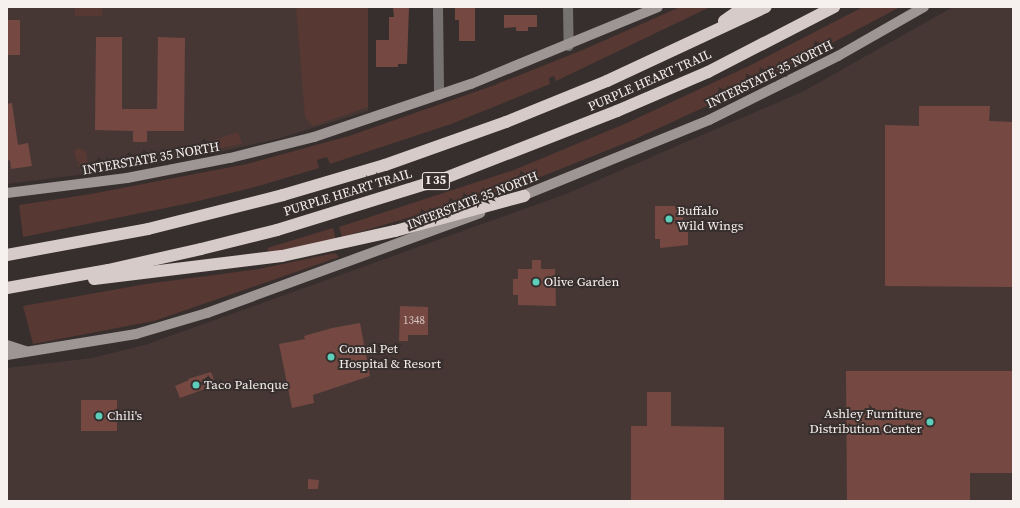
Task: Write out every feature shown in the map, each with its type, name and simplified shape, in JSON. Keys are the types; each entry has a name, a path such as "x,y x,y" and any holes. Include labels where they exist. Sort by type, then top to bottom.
{"highway":[{"path":"692,43 744,7"},
{"name":"PURPLE HEART TRAIL","path":"10,255 148,228 283,195 385,165 506,122 692,43 766,7"},
{"name":"PURPLE HEART TRAIL","path":"11,287 108,270 231,241 367,203 445,178 624,108 708,72 834,7"},
{"path":"11,287 152,274 282,256 395,231 524,196"}],"main road":[{"name":"INTERSTATE 35 NORTH","path":"7,193 128,178 230,158 314,137 439,95 569,46 658,7"},
{"name":"INTERSTATE 35 NORTH","path":"7,355 136,334 207,313 524,196 709,120 838,56 924,7"},
{"path":"7,199 21,192"},
{"path":"7,345 31,352"}],"street":[{"path":"438,7 439,95"},
{"path":"568,7 569,46"}],"shaded area":[{"path":"7,7 368,7 368,111 277,139 223,151 94,173 7,184"},
{"path":"75,7 101,7 103,13 101,16 75,16"},
{"path":"296,7 368,7 368,107 313,126 305,117"},
{"path":"680,7 710,7 556,81 554,76 549,78 550,84 451,124 330,164 327,157 317,160 319,168 255,187 190,203 23,237 19,205 91,194 247,164 349,136 492,86 585,49"},
{"path":"863,7 900,7 757,83 633,140 518,186 342,237 339,227 514,170 627,123 749,66"},
{"path":"953,7 1013,7 1013,501 7,501 7,368 92,358 145,345 566,194 804,91"},
{"path":"238,132 242,144 186,155 178,152"},
{"path":"78,148 86,151 89,169 82,169 78,165 80,163 76,160 74,151"},
{"path":"157,156 156,160 93,168 91,163"},
{"path":"333,228 336,240 270,253 267,248"},
{"path":"335,253 339,257 154,321 33,344 23,306 146,284 259,269"}],"building":[{"path":"393,7 409,7 407,64 398,64 398,67 376,67 376,40 389,40 389,17 394,17"},
{"path":"455,7 475,7 475,41 459,41 459,20 455,20"},
{"path":"504,15 537,15 537,27 528,27 528,31 516,31 516,27 504,28"},
{"path":"7,20 20,20 20,55 7,55"},
{"path":"96,37 122,37 122,109 157,109 158,37 185,38 184,131 147,131 147,142 133,142 133,131 95,130"},
{"path":"12,103 18,145 28,143 32,166 11,169 10,160 7,161 7,104"},
{"path":"919,106 990,106 989,121 1013,122 1013,287 885,286 885,125 919,126"},
{"name":"Buffalo Wild Wings","path":"655,206 683,206 683,232 688,232 688,245 660,248 660,239 655,239"},
{"name":"Olive Garden","path":"532,260 541,260 541,269 555,269 556,306 518,305 518,295 513,295 513,279 518,279 518,269 532,269"},
{"path":"400,306 428,307 428,335 408,335 408,341 399,341"},
{"name":"Comal Pet Hospital & Resort","path":"360,323 370,376 313,395 314,403 292,408 279,344 305,339 304,336 332,328"},
{"name":"Ashley Furniture Distribution Center","path":"846,371 1013,371 1013,473 970,473 970,501 847,501"},
{"name":"Taco Palenque","path":"211,372 216,385 180,398 175,386 189,380 188,379"},
{"path":"647,392 671,392 671,426 724,427 724,501 631,501 631,426 647,426"},
{"name":"Chili's","path":"81,400 117,400 117,431 81,431"},
{"path":"308,479 319,480 318,489 308,489"}],"place":[{"name":"Buffalo Wild Wings","path":"669,219"},
{"name":"Olive Garden","path":"536,282"},
{"name":"Comal Pet Hospital & Resort","path":"331,357"},
{"name":"Taco Palenque","path":"196,385"},
{"name":"Chili's","path":"99,416"},
{"name":"Ashley Furniture Distribution Center","path":"930,422"}]}
